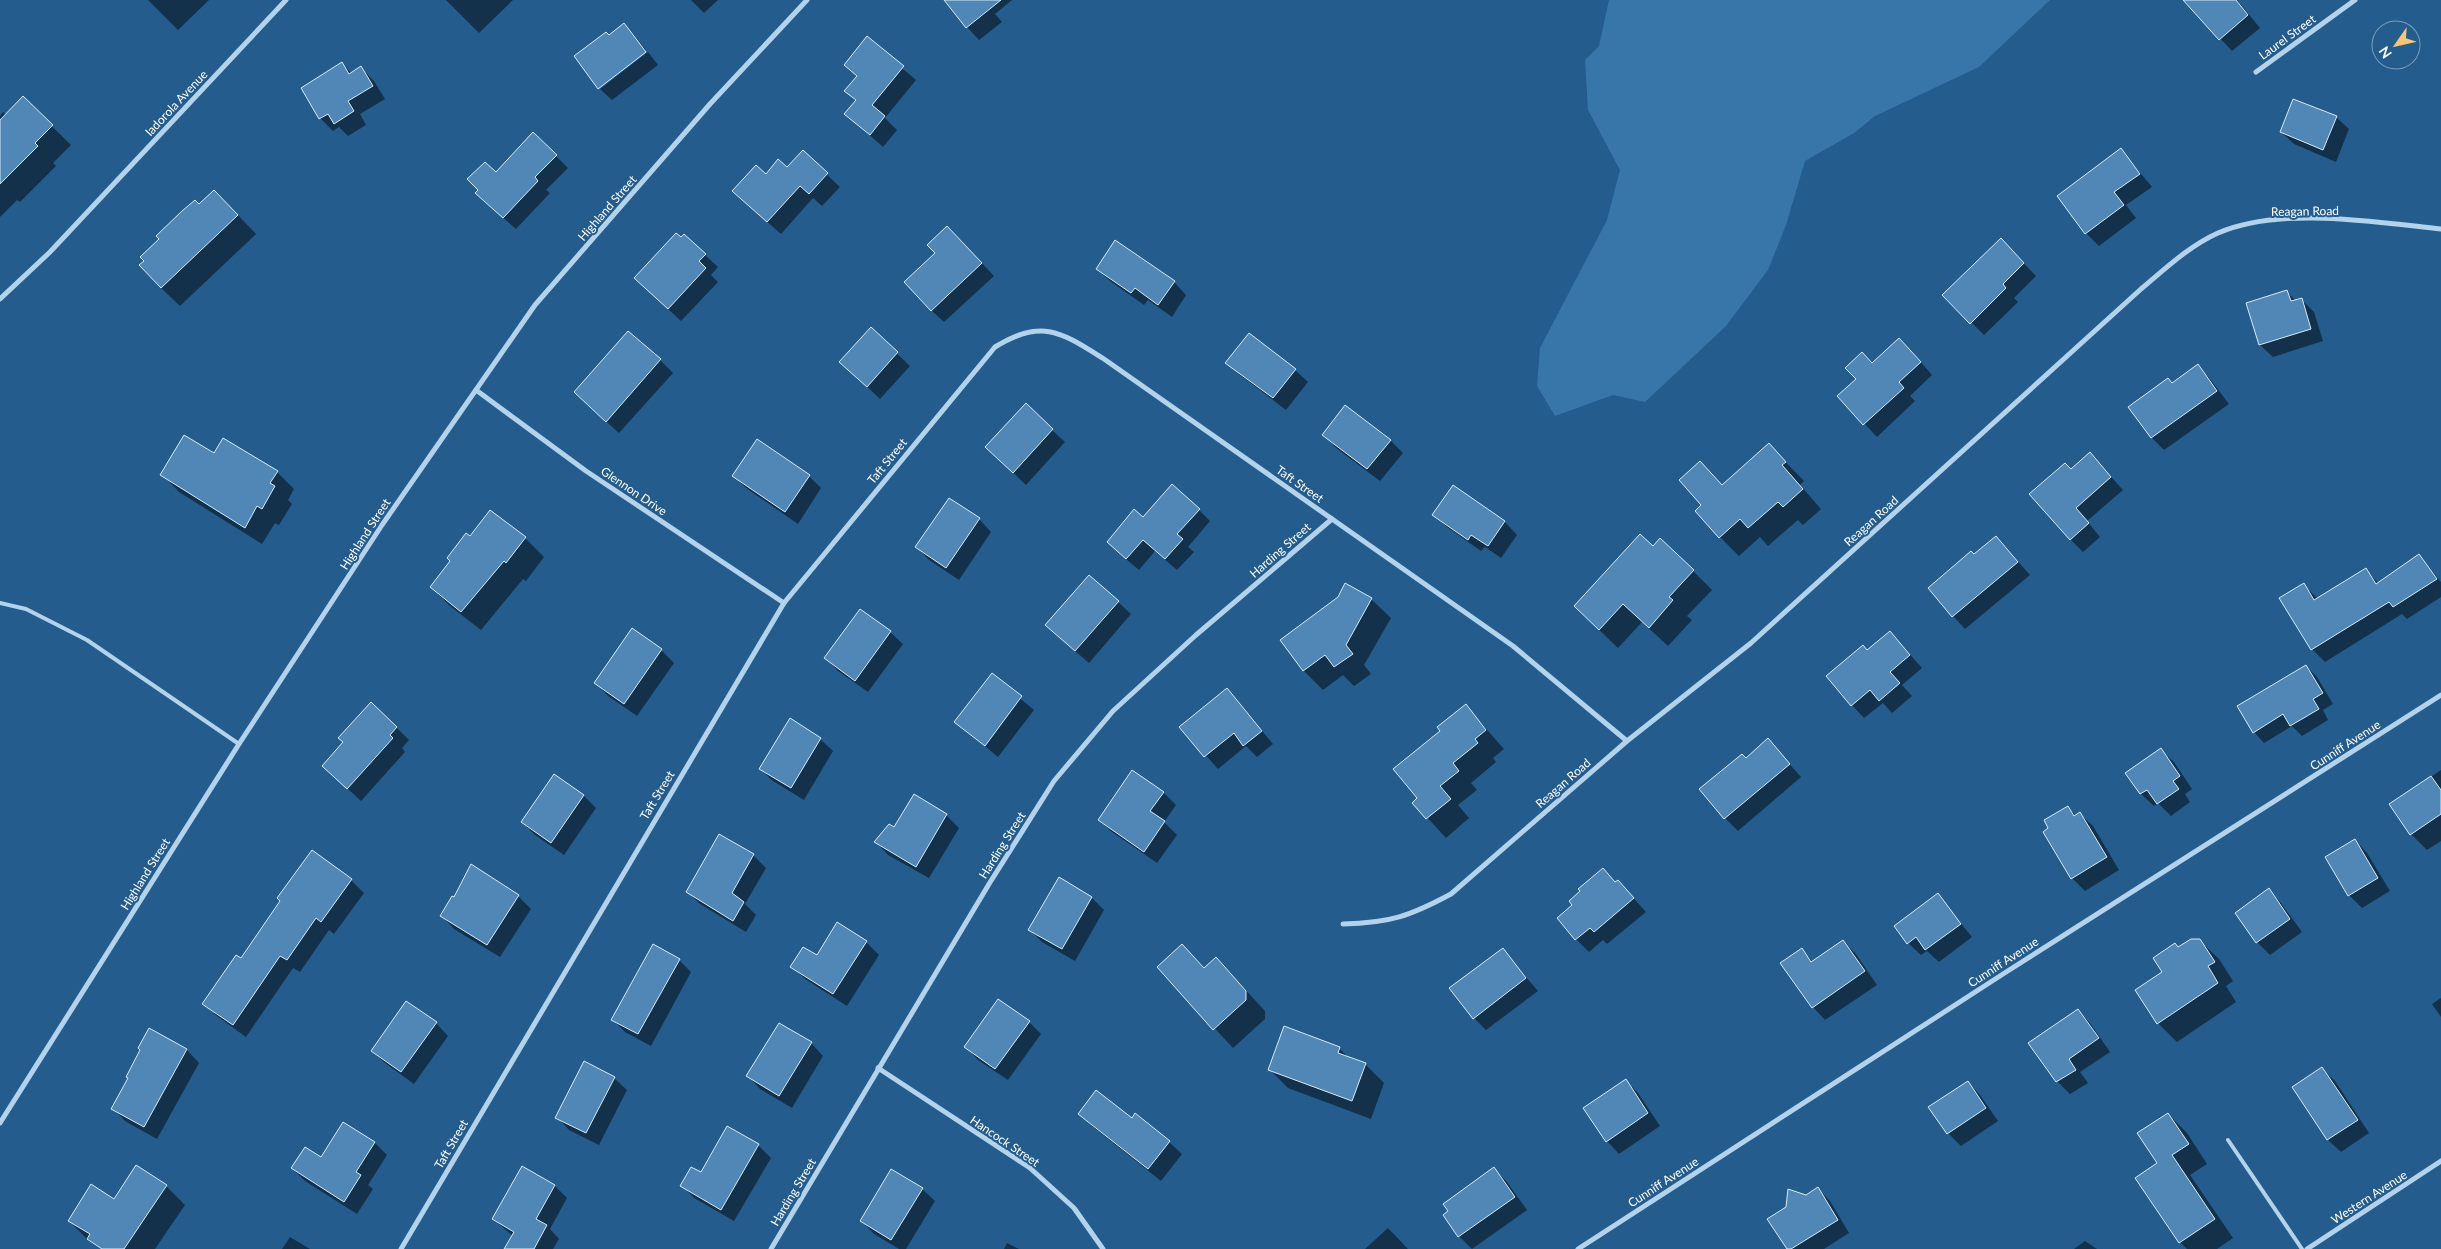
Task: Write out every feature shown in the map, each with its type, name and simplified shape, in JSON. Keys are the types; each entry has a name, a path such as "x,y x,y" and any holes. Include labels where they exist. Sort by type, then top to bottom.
{"street":[{"name":"Iadorola Avenue","path":"0,299 81,219 286,0"},
{"name":"Highland Street","path":"0,1123 239,744 394,506 535,305 710,104 807,0"},
{"name":"Laurel Street","path":"2256,72 2355,0"},
{"name":"Reagan Road","path":"1343,924 1389,921 1422,909 1451,894 1627,740 1751,644 2141,289 2195,246 2219,233 2275,220 2351,220 2441,229"},
{"name":"Taft Street","path":"401,1249 784,603 995,346 1015,335 1031,331 1049,330 1083,346 1512,646 1627,740"},
{"name":"Glennon Drive","path":"476,390 586,471 784,603"},
{"name":"Harding Street","path":"771,1249 988,884 1054,781 1113,711 1196,635 1332,519"},
{"name":"Cunniff Avenue","path":"1578,1249 2003,974 2441,695"},
{"name":"Hancock Street","path":"878,1068 1030,1168 1074,1208 1103,1249"},
{"name":"Western Avenue","path":"2307,1249 2441,1161"}],"lane":[{"path":"0,604 26,608 87,640 239,744"},
{"path":"2228,1140 2302,1249"}],"shaded area":[{"path":"1609,0 2050,0 1979,67 1875,116 1854,133 1805,161 1786,225 1768,270 1726,326 1645,402 1613,395 1555,416 1537,386 1540,348 1607,220 1620,170 1588,110 1585,60 1599,46"}],"building":[{"path":"944,0 1001,0 966,28"},
{"path":"2183,0 2236,0 2248,15 2219,40"},
{"path":"624,23 646,52 598,89 574,56 606,32 609,35"},
{"path":"867,36 904,66 872,105 885,116 870,135 844,114 856,100 844,91 857,76 844,65"},
{"path":"342,62 349,74 361,66 373,86 348,101 354,111 334,124 328,114 319,119 301,88"},
{"path":"23,96 53,125 35,143 38,146 0,184 0,120"},
{"path":"2293,99 2337,116 2323,150 2280,132"},
{"path":"533,132 557,155 535,177 538,181 503,218 475,193 478,190 467,179 485,162 496,172"},
{"path":"2121,148 2140,174 2114,192 2124,205 2085,234 2057,196"},
{"path":"803,150 828,173 809,194 800,186 767,222 732,191 756,165 766,174 778,159 787,167"},
{"path":"214,190 238,215 161,288 139,265 144,261 140,257 159,239 156,236 182,211 195,200 199,204"},
{"path":"947,226 982,263 931,311 904,282 935,253 927,245"},
{"path":"676,233 681,237 684,234 706,254 699,261 706,268 668,309 634,278"},
{"path":"2001,238 2024,263 2003,284 2006,288 1970,324 1942,295"},
{"path":"1115,240 1175,281 1158,305 1135,288 1131,293 1096,269"},
{"path":"2287,290 2291,301 2302,298 2311,329 2259,345 2246,303"},
{"path":"871,327 898,352 867,387 839,362"},
{"path":"628,331 661,359 606,422 574,392"},
{"path":"1249,333 1296,369 1273,398 1225,363"},
{"path":"1899,338 1921,362 1899,382 1904,388 1863,425 1837,396 1856,379 1845,368 1862,352 1872,363"},
{"path":"2198,364 2217,391 2151,438 2128,407 2168,378 2172,383"},
{"path":"1026,403 1053,429 1013,473 985,447"},
{"path":"1345,405 1391,440 1367,469 1322,435"},
{"path":"184,435 214,453 223,438 278,471 270,483 275,486 262,509 257,506 245,528 160,475"},
{"path":"757,439 810,475 785,512 732,476"},
{"path":"1769,443 1786,462 1782,465 1803,489 1783,507 1778,502 1748,528 1740,519 1719,538 1695,511 1701,505 1679,480 1700,461 1722,485"},
{"path":"2090,452 2111,477 2076,508 2089,523 2070,540 2029,494 2065,463 2071,469"},
{"path":"1172,484 1200,509 1177,534 1183,539 1165,559 1143,540 1126,559 1107,542 1134,509 1143,517"},
{"path":"1453,485 1505,521 1488,546 1471,535 1468,540 1432,515"},
{"path":"949,498 980,518 946,568 915,547"},
{"path":"490,510 526,537 506,563 504,561 461,612 430,587 450,561 447,558 466,533 470,536"},
{"path":"1640,534 1653,546 1660,538 1694,570 1669,597 1673,600 1649,628 1623,604 1599,630 1574,606"},
{"path":"1996,536 2018,562 1952,617 1928,588 1971,551 1974,554"},
{"path":"2419,554 2437,579 2393,607 2389,602 2311,650 2279,598 2304,583 2314,600 2366,568 2376,584"},
{"path":"1089,575 1119,601 1075,651 1045,625"},
{"path":"1345,583 1372,598 1346,645 1353,654 1334,667 1325,655 1303,671 1280,640 1338,597"},
{"path":"860,609 891,631 855,681 824,658"},
{"path":"632,628 662,649 624,704 594,683"},
{"path":"1890,631 1910,655 1890,672 1900,683 1879,701 1870,690 1851,706 1826,676 1863,645 1867,650"},
{"path":"2306,665 2323,693 2313,699 2319,709 2290,726 2283,714 2253,733 2237,706"},
{"path":"992,673 1022,696 985,746 954,722"},
{"path":"1227,688 1262,731 1243,746 1234,733 1204,757 1179,727"},
{"path":"371,702 397,727 390,735 393,738 347,789 322,766 343,742 338,738"},
{"path":"1466,704 1486,730 1475,739 1478,743 1453,763 1459,771 1440,786 1451,799 1426,819 1412,803 1417,798 1393,769 1440,731 1437,727"},
{"path":"790,718 821,738 791,788 759,769"},
{"path":"1768,738 1790,764 1724,819 1699,789 1742,754 1746,758"},
{"path":"2161,748 2180,776 2173,781 2179,789 2157,804 2147,790 2140,794 2125,773"},
{"path":"1132,770 1164,792 1150,811 1165,821 1144,852 1098,820"},
{"path":"554,774 584,795 551,843 521,822"},
{"path":"2431,776 2441,790 2441,814 2410,835 2389,804"},
{"path":"914,794 947,814 916,867 874,842 889,824 894,827"},
{"path":"2068,806 2074,816 2080,812 2107,857 2071,879 2043,832 2048,828 2044,820"},
{"path":"719,834 754,854 732,893 744,902 733,921 686,892"},
{"path":"2355,839 2378,878 2348,896 2325,857"},
{"path":"312,850 352,879 321,922 316,918 287,960 280,956 233,1025 202,1004 236,955 241,958 280,901 277,898"},
{"path":"471,864 519,895 487,945 440,916 452,896 454,897"},
{"path":"1603,868 1615,882 1618,880 1634,898 1594,932 1590,928 1575,940 1557,918 1572,905 1569,901 1580,891 1578,889"},
{"path":"1059,877 1092,897 1062,949 1028,930"},
{"path":"2269,888 2290,919 2256,943 2235,913"},
{"path":"1938,893 1961,924 1925,950 1916,937 1907,944 1894,926"},
{"path":"837,922 867,941 833,994 790,967 803,947 817,955"},
{"path":"2191,939 2200,939 2215,962 2208,966 2218,983 2157,1024 2135,990 2162,972 2153,958 2175,943 2178,947"},
{"path":"1843,940 1865,971 1812,1008 1780,963 1802,948 1811,962"},
{"path":"653,944 680,959 638,1034 611,1020"},
{"path":"1182,944 1204,968 1216,957 1246,991 1246,1000 1213,1030 1157,967"},
{"path":"1503,948 1526,978 1473,1019 1449,988"},
{"path":"998,999 1030,1021 995,1069 964,1047"},
{"path":"406,1001 437,1022 401,1072 371,1051"},
{"path":"2078,1009 2099,1038 2069,1059 2076,1070 2056,1082 2028,1043"},
{"path":"779,1023 812,1042 779,1096 746,1076"},
{"path":"1284,1026 1340,1047 1338,1053 1366,1063 1352,1101 1268,1070"},
{"path":"149,1028 187,1049 144,1127 111,1109 128,1078 126,1077 140,1050 138,1048"},
{"path":"584,1061 615,1077 586,1133 555,1118"},
{"path":"2322,1067 2358,1120 2327,1140 2292,1087"},
{"path":"1626,1079 1648,1113 1606,1142 1583,1108"},
{"path":"1968,1081 1986,1108 1947,1134 1928,1107"},
{"path":"1096,1090 1132,1118 1135,1113 1170,1141 1148,1169 1078,1114"},
{"path":"2168,1113 2189,1144 2172,1155 2215,1219 2179,1243 2135,1178 2157,1163 2137,1133"},
{"path":"343,1122 375,1142 356,1172 361,1175 344,1202 291,1168 305,1147 321,1157"},
{"path":"727,1126 759,1144 721,1210 680,1186 691,1167 701,1172"},
{"path":"136,1165 167,1185 124,1249 102,1249 87,1239 90,1234 68,1221 91,1184 114,1199"},
{"path":"522,1166 555,1185 536,1219 547,1225 534,1249 504,1249 514,1232 492,1219"},
{"path":"1494,1167 1515,1197 1458,1237 1443,1215 1448,1211 1443,1204"},
{"path":"891,1169 923,1188 891,1240 860,1221"},
{"path":"1818,1187 1838,1220 1791,1249 1787,1249 1767,1219 1786,1207 1788,1189 1806,1195"}]}
